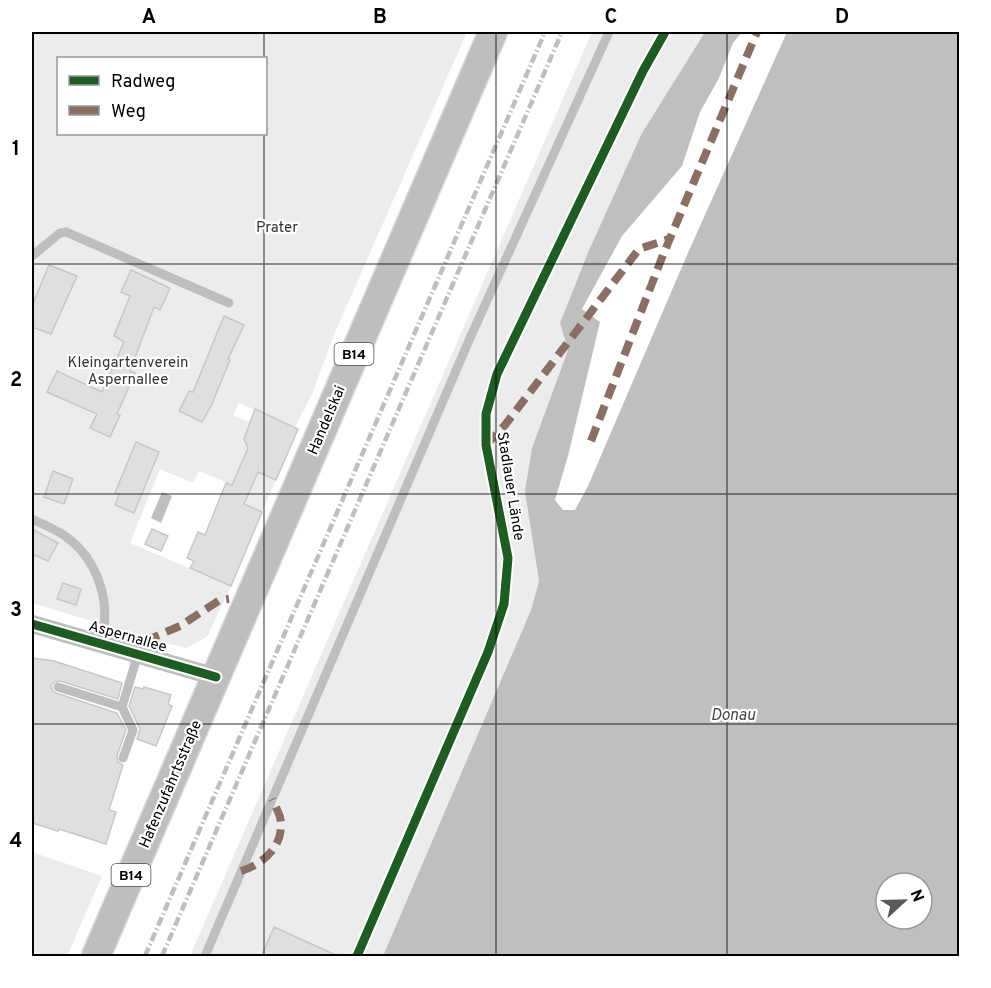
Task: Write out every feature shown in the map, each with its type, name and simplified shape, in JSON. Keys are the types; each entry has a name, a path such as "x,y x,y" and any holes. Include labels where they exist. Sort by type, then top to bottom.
{"main road":[{"name":"Handelskai","path":"216,677 493,32"},
{"name":"Hafenzufahrtsstraße","path":"96,957 216,677"}],"street":[{"name":"Aspernallee","path":"32,624 216,677"}],"lane":[{"path":"205,957 466,349 609,32"},
{"path":"32,256 60,233 66,232 229,303"},
{"path":"32,519 64,535 88,560 99,583 105,608 105,628 100,643"},
{"path":"123,758 133,730 122,707 138,654"},
{"path":"58,687 122,707"}],"green space":[{"path":"32,32 467,32 334,335 312,394 295,427 239,403 233,415 249,422 252,416 260,419 276,480 262,512 244,504 249,492 199,471 193,483 160,469 130,543 231,586 207,637 186,648 32,603"},
{"path":"592,32 705,32 642,133 589,250 560,323 568,350 532,448 539,581 531,610 383,956 190,956"},
{"path":"32,852 102,876 67,956 32,956"}],"water":[{"name":"Donau","path":"705,32 742,32 733,43 719,78 700,112 682,166 622,236 582,309 600,322 568,456 555,500 563,510 575,510 588,486 687,255 787,32 959,32 959,956 383,956 531,610 539,581 525,491 532,448 568,350 560,323 589,250 642,133"},
{"path":"162,492 172,496 161,523 151,518"}],"building":[{"path":"49,265 77,276 51,334 32,327 32,306"},
{"path":"131,270 170,288 160,310 154,307 130,371 135,373 117,414 120,415 110,437 90,428 97,414 47,392 57,371 102,392 124,342 114,336 130,296 121,292"},
{"path":"224,316 244,325 228,359 230,360 211,406 202,422 179,411 189,391 193,392"},
{"path":"255,409 298,429 276,480 258,472 244,504 262,512 231,586 190,568 194,561 187,558 198,532 205,535 226,483 232,485 248,448 244,439"},
{"path":"136,442 159,452 134,513 115,505 119,495 115,493"},
{"path":"53,471 73,479 64,504 44,497"},
{"path":"32,529 58,543 48,561 32,554"},
{"path":"152,529 168,536 161,551 145,544"},
{"path":"63,583 81,589 76,605 57,599"},
{"path":"32,658 54,661 122,683 118,699 60,681 54,682 51,686 56,693 117,713 126,730 117,756 118,762 123,765 109,810 116,812 106,844 32,823"},
{"path":"135,687 143,689 144,687 171,695 168,704 172,706 156,746 137,739 140,729 129,706"},
{"path":"274,927 340,957 261,957"}],"railway":[{"path":"145,956 545,32"},
{"path":"162,956 562,32"}],"marked path":[{"path":"591,441 663,255 757,32"},
{"path":"486,445 505,425 639,249 669,239"},
{"path":"145,641 180,626 220,600 229,599"},
{"path":"241,871 265,858 280,836 280,817 272,799"}],"cycle path":[{"name":"Stadlauer Lände","path":"357,956 488,652 504,604 508,558 486,445 486,414 497,374 643,71 665,32"},
{"path":"32,624 216,677"}],"park label":[{"name":"Prater","path":"277,227"},
{"name":"Kleingartenverein Aspernallee","path":"128,370"}]}
